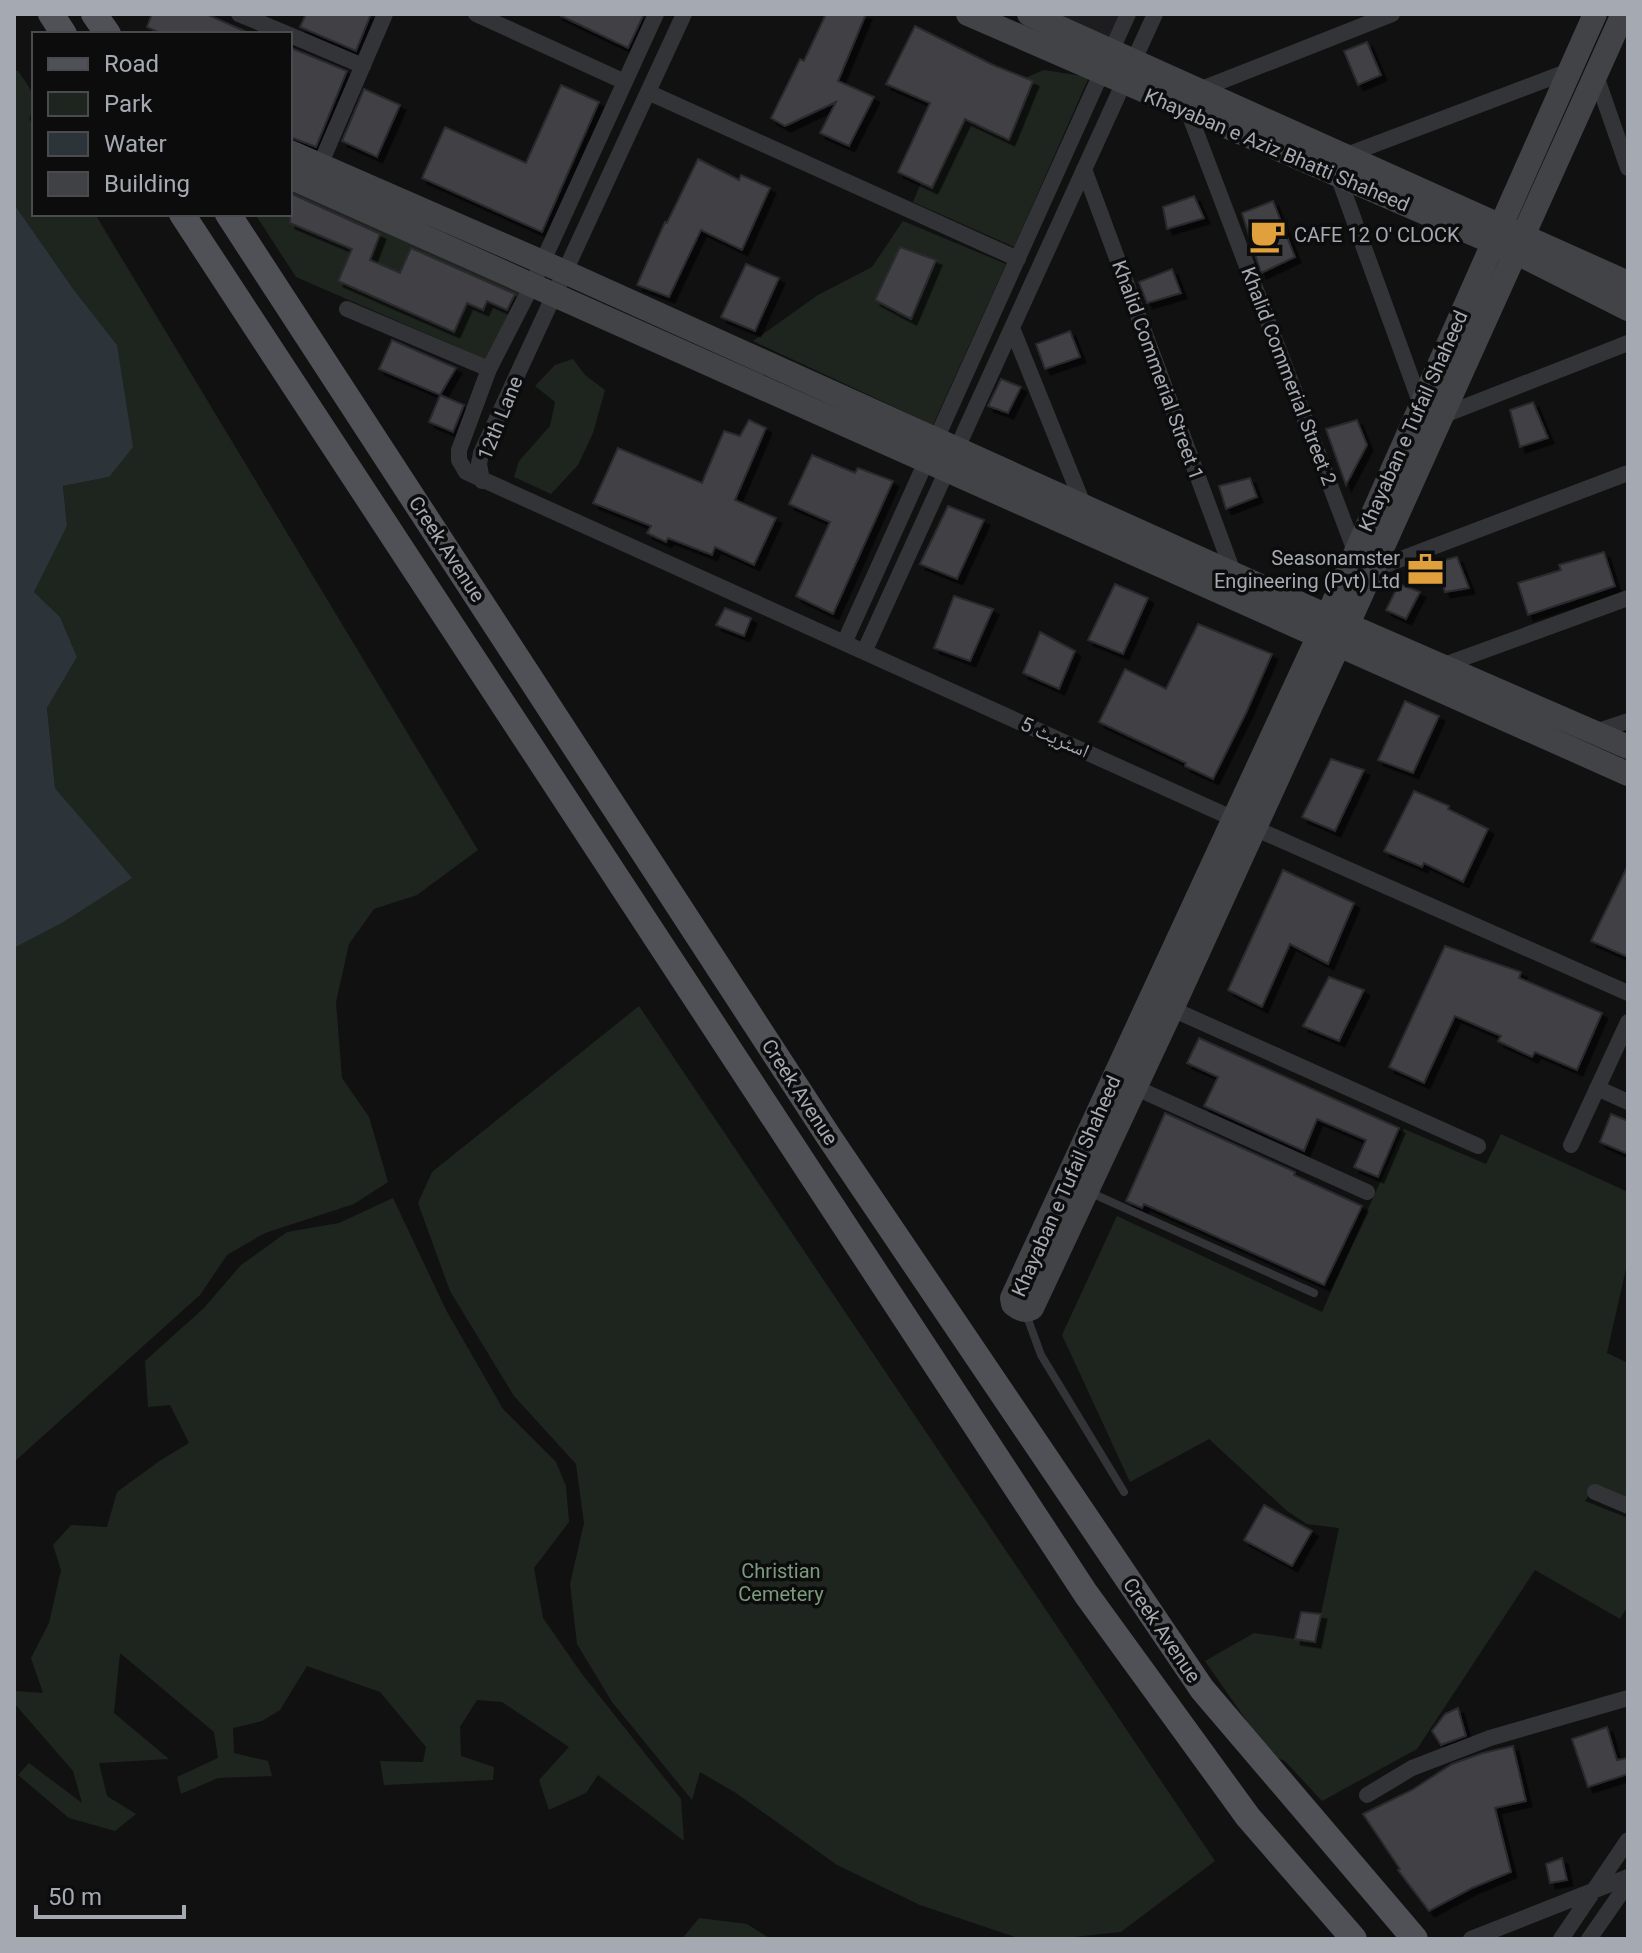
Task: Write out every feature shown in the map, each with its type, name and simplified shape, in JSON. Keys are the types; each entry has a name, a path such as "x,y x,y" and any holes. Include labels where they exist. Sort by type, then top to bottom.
{"main road":[{"path":"51,14 63,32"},
{"path":"94,14 107,32"},
{"name":"Creek Avenue","path":"183,216 1086,1594 1248,1817 1354,1939"},
{"name":"Creek Avenue","path":"229,216 829,1137 1202,1689 1415,1939"}],"street":[{"path":"239,14 281,32"},
{"path":"320,165 385,14"},
{"path":"476,14 625,82"},
{"name":"12th Lane","path":"482,481 481,453 543,290 542,262 656,14"},
{"name":"12th Lane","path":"482,481 466,472 459,460 459,450 489,369 543,290 565,272 684,14"},
{"name":"Khayaban e Aziz Bhatti Shaheed","path":"968,14 1125,84 1193,101 1495,234 1628,283"},
{"name":"Khayaban e Aziz Bhatti Shaheed","path":"1029,14 1134,61 1193,101"},
{"path":"865,650 1018,259 1128,14"},
{"path":"845,641 1012,328 1155,14"},
{"path":"1193,101 1392,14"},
{"name":"Khayaban e Tufail Shaheed","path":"1244,823 1172,1009 1032,1308 1024,1310 1013,1304 1012,1298 1244,823 1333,630 1372,570 1495,234 1595,14"},
{"name":"Khayaban e Tufail Shaheed","path":"1333,630 1355,551 1519,244 1623,14"},
{"path":"292,37 363,66"},
{"path":"1569,71 1341,166 1430,409 1628,343"},
{"path":"1595,72 1628,168"},
{"path":"650,93 1018,259"},
{"name":"Khalid Commerial Street 2","path":"1193,101 1355,551"},
{"path":"292,153 565,272 943,455 1333,630 1444,665 1628,747"},
{"name":"Khalid Commerial Street 1","path":"1084,169 1233,572"},
{"path":"292,178 543,290 943,455 1083,504 1233,572 1438,691 1628,774"},
{"name":"Khayaban e Aziz Bhatti Shaheed","path":"1519,244 1628,309"},
{"path":"347,309 489,369"},
{"path":"1012,328 1083,504"},
{"path":"1372,570 1628,473"},
{"name":"اسٹریٹ 5","path":"482,481 1628,993"},
{"path":"1444,665 1628,598"},
{"path":"1595,732 1628,721"},
{"path":"1172,1009 1478,1146"},
{"path":"1571,1145 1628,1022"},
{"path":"1134,1087 1367,1192"},
{"path":"1597,1088 1628,1102"},
{"path":"1595,1492 1628,1506"},
{"path":"1367,1795 1412,1768 1490,1738 1628,1698"},
{"path":"1561,1939 1628,1840"},
{"path":"1471,1939 1628,1877"},
{"path":"1589,1939 1628,1883"}],"lane":[{"path":"1087,1192 1314,1293"},
{"path":"1024,1310 1041,1355 1124,1492"}],"shaded area":[{"path":"1055,14 1121,14 1109,39"}],"green space":[{"path":"14,70 18,71 32,94 29,119 32,123 32,216 96,216 478,850 417,895 374,909 349,944 336,1002 342,1078 369,1117 388,1182 354,1204 265,1233 227,1255 200,1295 14,1462 14,948 62,923 131,878 55,788 47,708 77,657 60,617 34,592 67,526 63,486 109,477 117,345 14,204"},
{"path":"1044,70 1089,77 1014,247 913,202 947,120 999,89"},
{"path":"292,182 522,286 487,360 296,277 256,216 292,216"},
{"path":"903,221 1006,264 933,425 753,341 818,295 872,267"},
{"path":"573,359 585,375 605,390 593,433 578,465 551,494 514,477 519,461 550,426 555,402 535,386 555,365"},
{"name":"Christian Cemetery","path":"639,1006 1215,1861 1121,1932 1056,1939 1021,1939 920,1905 837,1865 736,1793 700,1772 692,1800 612,1702 577,1644 570,1584 584,1523 576,1464 514,1396 450,1291 418,1203 432,1172"},
{"path":"1404,1129 1486,1164 1501,1134 1628,1192 1628,1260 1607,1353 1628,1363 1628,1501 1594,1487 1585,1501 1628,1518 1628,1606 1620,1619 1535,1570 1417,1749 1322,1801 1285,1761 1271,1756 1205,1661 1254,1633 1315,1642 1339,1528 1307,1524 1287,1511 1209,1439 1130,1482 1062,1335 1117,1216 1322,1312"},
{"path":"393,1198 446,1310 503,1409 556,1462 566,1486 569,1522 534,1568 543,1618 582,1674 681,1799 684,1841 598,1775 586,1793 549,1810 539,1780 569,1747 502,1702 477,1700 460,1727 461,1756 494,1767 493,1780 384,1785 380,1761 423,1762 426,1747 380,1692 307,1666 280,1710 262,1721 233,1728 234,1753 268,1761 272,1776 218,1778 181,1794 177,1777 218,1758 214,1732 120,1653 114,1713 169,1759 99,1763 107,1796 136,1814 115,1831 69,1818 18,1775 29,1763 82,1803 73,1771 14,1703 16,1691 43,1693 31,1658 49,1623 61,1570 53,1545 71,1525 107,1527 117,1492 189,1443 170,1405 148,1407 145,1361 204,1308 241,1265 287,1232 339,1223"},
{"path":"699,1918 747,1924 771,1939 682,1939"}],"water":[{"path":"14,204 117,345 133,447 109,477 63,486 67,526 34,592 60,617 77,657 47,708 55,788 132,878 62,923 14,948"}],"building":[{"path":"152,14 206,14 246,32 158,32 147,27"},
{"path":"306,14 371,14 356,51 300,27"},
{"path":"557,14 644,14 628,48"},
{"path":"826,14 866,14 838,81 874,97 849,146 820,133 836,102 785,126 771,118 800,59 804,61"},
{"path":"915,26 1033,81 1009,140 965,119 932,188 898,172 930,103 886,84"},
{"path":"1367,42 1381,75 1358,85 1344,51"},
{"path":"292,48 347,71 316,147 292,138"},
{"path":"561,85 599,102 542,232 422,178 445,127 526,163"},
{"path":"364,89 400,105 377,157 342,141"},
{"path":"698,159 739,180 741,175 770,188 742,250 701,230 669,297 637,285"},
{"path":"292,194 380,234 370,260 400,273 411,248 515,294 507,310 487,301 483,310 467,303 454,332 338,281 352,249 290,223"},
{"path":"1194,196 1204,218 1167,229 1163,207"},
{"name":"CAFE 12 O' CLOCK","path":"1273,201 1295,257 1261,273 1242,213"},
{"path":"900,247 936,260 911,319 875,300"},
{"path":"746,264 779,278 755,331 721,317"},
{"path":"1172,269 1181,293 1147,303 1139,282"},
{"path":"1070,331 1080,357 1045,369 1036,344"},
{"path":"392,340 456,368 440,395 379,369"},
{"path":"1001,379 1021,387 1008,413 988,406"},
{"path":"440,395 464,405 453,432 429,422"},
{"path":"1533,402 1548,438 1520,447 1510,410"},
{"path":"749,420 766,428 735,500 776,518 754,565 715,547 712,555 668,538 666,542 647,533 651,526 593,503 618,448 702,483 724,431 740,436"},
{"path":"1357,420 1367,445 1346,485 1326,429"},
{"path":"812,455 855,473 858,468 893,481 833,614 796,596 830,522 789,504"},
{"path":"1250,478 1257,497 1226,509 1219,486"},
{"path":"948,506 984,520 957,579 920,564"},
{"path":"1604,552 1615,586 1528,615 1518,583 1561,570 1559,565"},
{"path":"1457,557 1469,588 1445,592 1436,562"},
{"path":"1115,584 1148,598 1123,654 1088,640"},
{"path":"1399,584 1420,592 1406,619 1386,610"},
{"path":"954,596 993,609 970,661 934,648"},
{"path":"725,608 751,618 744,636 716,625"},
{"path":"1198,624 1272,654 1213,779 1099,722 1125,669 1166,689"},
{"path":"1040,632 1075,651 1059,689 1023,673"},
{"path":"1405,701 1439,716 1413,773 1378,760"},
{"path":"1331,759 1364,770 1335,831 1302,817"},
{"path":"1414,791 1449,806 1448,809 1488,829 1463,882 1424,863 1422,867 1384,851"},
{"path":"1628,865 1628,957 1591,941"},
{"path":"1283,870 1354,903 1328,964 1290,944 1262,1007 1228,990"},
{"path":"1445,946 1521,972 1519,978 1602,1013 1577,1070 1535,1052 1532,1057 1498,1041 1501,1036 1455,1016 1424,1083 1389,1067"},
{"path":"1329,977 1364,990 1339,1041 1303,1026"},
{"path":"1199,1038 1399,1128 1378,1177 1354,1167 1366,1140 1317,1119 1304,1151 1204,1106 1218,1077 1187,1063"},
{"path":"1165,1113 1362,1206 1324,1285 1144,1204 1142,1208 1126,1201"},
{"path":"1611,1114 1628,1121 1628,1154 1600,1142"},
{"path":"1264,1505 1312,1531 1292,1566 1244,1540"},
{"path":"1301,1612 1321,1614 1315,1642 1295,1639"},
{"path":"1458,1708 1466,1736 1441,1745 1432,1731 1445,1714"},
{"path":"1607,1727 1617,1760 1628,1758 1628,1774 1588,1787 1572,1739"},
{"path":"1513,1746 1526,1801 1495,1808 1511,1872 1429,1911 1398,1870 1363,1814 1412,1790 1452,1764"},
{"path":"1562,1858 1567,1880 1550,1883 1546,1864"}],"place":[{"name":"CAFE 12 O' CLOCK","path":"1268,235"},
{"name":"Seasonamster Engineering (Pvt) Ltd","path":"1426,569"}]}
